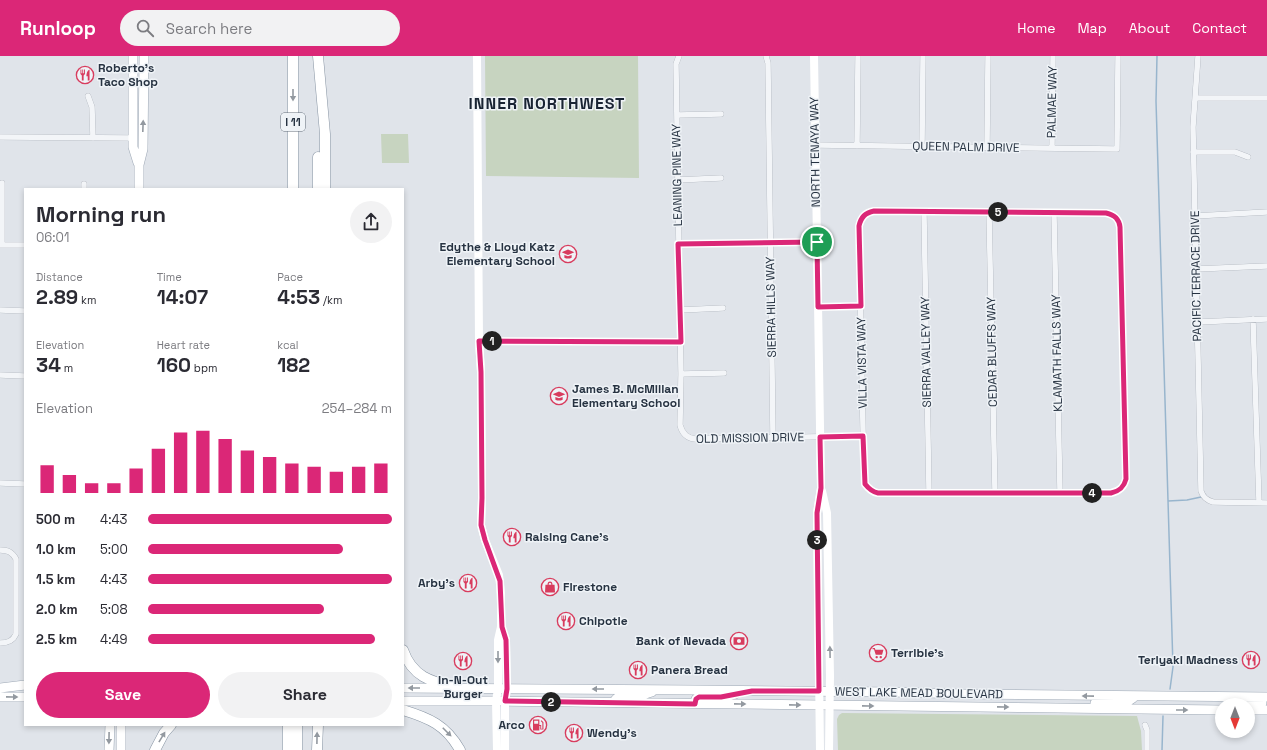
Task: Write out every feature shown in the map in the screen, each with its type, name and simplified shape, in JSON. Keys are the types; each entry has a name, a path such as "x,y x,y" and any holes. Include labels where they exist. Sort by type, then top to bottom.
{"highway":[{"name":"I 11","path":"293,56 293,188"},
{"name":"I 11","path":"318,56 318,188"},
{"path":"318,56 324,134 325,188"},
{"path":"404,652 410,665 418,674 433,682 461,689"},
{"path":"404,710 438,724 452,738 460,750"},
{"path":"155,750 164,733 170,726"},
{"path":"288,726 288,750"},
{"path":"297,726 297,750"},
{"path":"317,750 318,726"}],"main road":[{"path":"133,56 133,147 139,165"},
{"path":"139,188 139,165 143,149 144,56"},
{"path":"477,56 479,341 481,372 481,525 500,581 502,627 498,640 502,689 497,750"},
{"name":"NORTH TENAYA WAY","path":"814,56 821,488 817,513 820,750"},
{"name":"NORTH TENAYA WAY","path":"821,488 827,513 830,691 829,750"},
{"path":"817,513 823,534 827,536"},
{"path":"817,544 822,547 828,578"},
{"path":"0,683 24,684"},
{"path":"0,688 24,684"},
{"name":"WEST LAKE MEAD BOULEVARD","path":"404,688 830,691 1266,697"},
{"path":"564,702 583,697 610,697 613,689"},
{"path":"614,702 615,699 619,697 639,696 657,690"},
{"path":"655,703 667,698 688,697 695,690"},
{"path":"695,704 696,699 699,697 721,697 752,691"},
{"path":"964,694 964,707"},
{"path":"1076,708 1099,703 1127,702 1134,698 1134,696"},
{"path":"0,697 24,697"},
{"path":"1146,709 1138,706 1139,702 1182,702 1193,697"},
{"path":"1255,704 1264,703 1266,697"},
{"name":"WEST LAKE MEAD BOULEVARD","path":"404,701 614,702 1215,710"},
{"path":"500,701 505,750"},
{"path":"1255,710 1267,710"},
{"path":"109,750 110,726"},
{"path":"121,726 121,750"}],"street":[{"name":"LEANING PINE WAY","path":"679,56 676,64 678,244 681,342 680,425 686,436"},
{"name":"SIERRA HILLS WAY","path":"766,56 768,63 773,438"},
{"path":"857,146 858,56"},
{"path":"922,147 923,56"},
{"path":"987,147 988,56"},
{"name":"PALMAE WAY","path":"1052,148 1053,56"},
{"name":"QUEEN PALM DRIVE","path":"815,145 1117,149 1118,56"},
{"name":"PACIFIC TERRACE DRIVE","path":"1198,56 1193,126 1193,152 1201,491 1203,497 1208,501 1259,503"},
{"path":"88,96 92,107 93,138"},
{"path":"1195,98 1267,98"},
{"path":"677,115 721,114"},
{"path":"0,137 133,138"},
{"path":"1193,152 1235,152 1248,157"},
{"path":"677,180 722,178"},
{"path":"2,183 1,245 24,245"},
{"name":"VILLA VISTA WAY","path":"924,212 868,212 864,214 860,220 859,226 865,484 868,489 878,493 929,493"},
{"path":"924,212 1106,213 1112,214 1117,218 1120,227 1125,471 1124,484 1121,489 1117,492 1111,493 929,493"},
{"name":"SIERRA VALLEY WAY","path":"924,212 929,493"},
{"name":"CEDAR BLUFFS WAY","path":"989,212 995,493"},
{"path":"1195,216 1267,212"},
{"name":"KLAMATH FALLS WAY","path":"1054,213 1060,493"},
{"path":"678,244 817,242"},
{"path":"1196,269 1267,266"},
{"path":"818,307 861,306"},
{"path":"680,310 723,308"},
{"path":"0,310 24,311"},
{"path":"1253,319 1259,503 1267,503"},
{"path":"1198,322 1267,319"},
{"path":"479,341 681,342"},
{"path":"681,374 724,373"},
{"path":"0,375 24,376"},
{"name":"OLD MISSION DRIVE","path":"686,436 695,440 863,436"},
{"path":"0,483 24,484"},
{"path":"0,550 6,550 13,553 16,559 16,634 14,639 6,643 0,643"},
{"path":"1145,725 1147,730 1147,750"}],"green space":[{"path":"485,56 638,56 639,178 486,176"},
{"path":"381,134 408,134 409,163 382,163"},
{"path":"842,713 1137,716 1141,731 1142,750 838,750 837,719"}],"waterway":[{"path":"1157,56 1156,101 1173,667 1170,689"},
{"path":"1168,501 1187,500 1201,497"},
{"path":"1162,750 1163,716"}],"place":[{"name":"Roberto's Taco Shop","path":"85,75"},
{"name":"Edythe & Lloyd Katz Elementary School","path":"568,254"},
{"name":"James B. McMillan Elementary School","path":"559,396"},
{"name":"Raising Cane's","path":"512,537"},
{"name":"Arby's","path":"468,583"},
{"name":"Firestone","path":"550,587"},
{"name":"Chipotle","path":"566,621"},
{"name":"Bank of Nevada","path":"739,641"},
{"name":"Terrible's","path":"878,653"},
{"name":"Teriyaki Madness","path":"1251,660"},
{"name":"In-N-Out Burger","path":"463,661"},
{"name":"Panera Bread","path":"638,670"},
{"name":"Arco","path":"538,725"},
{"name":"Wendy's","path":"574,733"}],"district":[{"name":"INNER NORTHWEST","path":"547,103"}],"route":[{"path":"868,212 1106,213 1112,214 1117,218 1120,227 1126,479 1121,489 1117,492 1111,493 878,493 868,489 865,484 863,436 820,437 821,488 817,513 819,691 752,691 721,697 699,697 696,699 695,704 505,701 507,689 506,640 502,627 500,581 481,525 481,372 479,341 681,342 678,244 817,242 818,307 861,306 859,226 860,220 864,214 868,212"}]}
